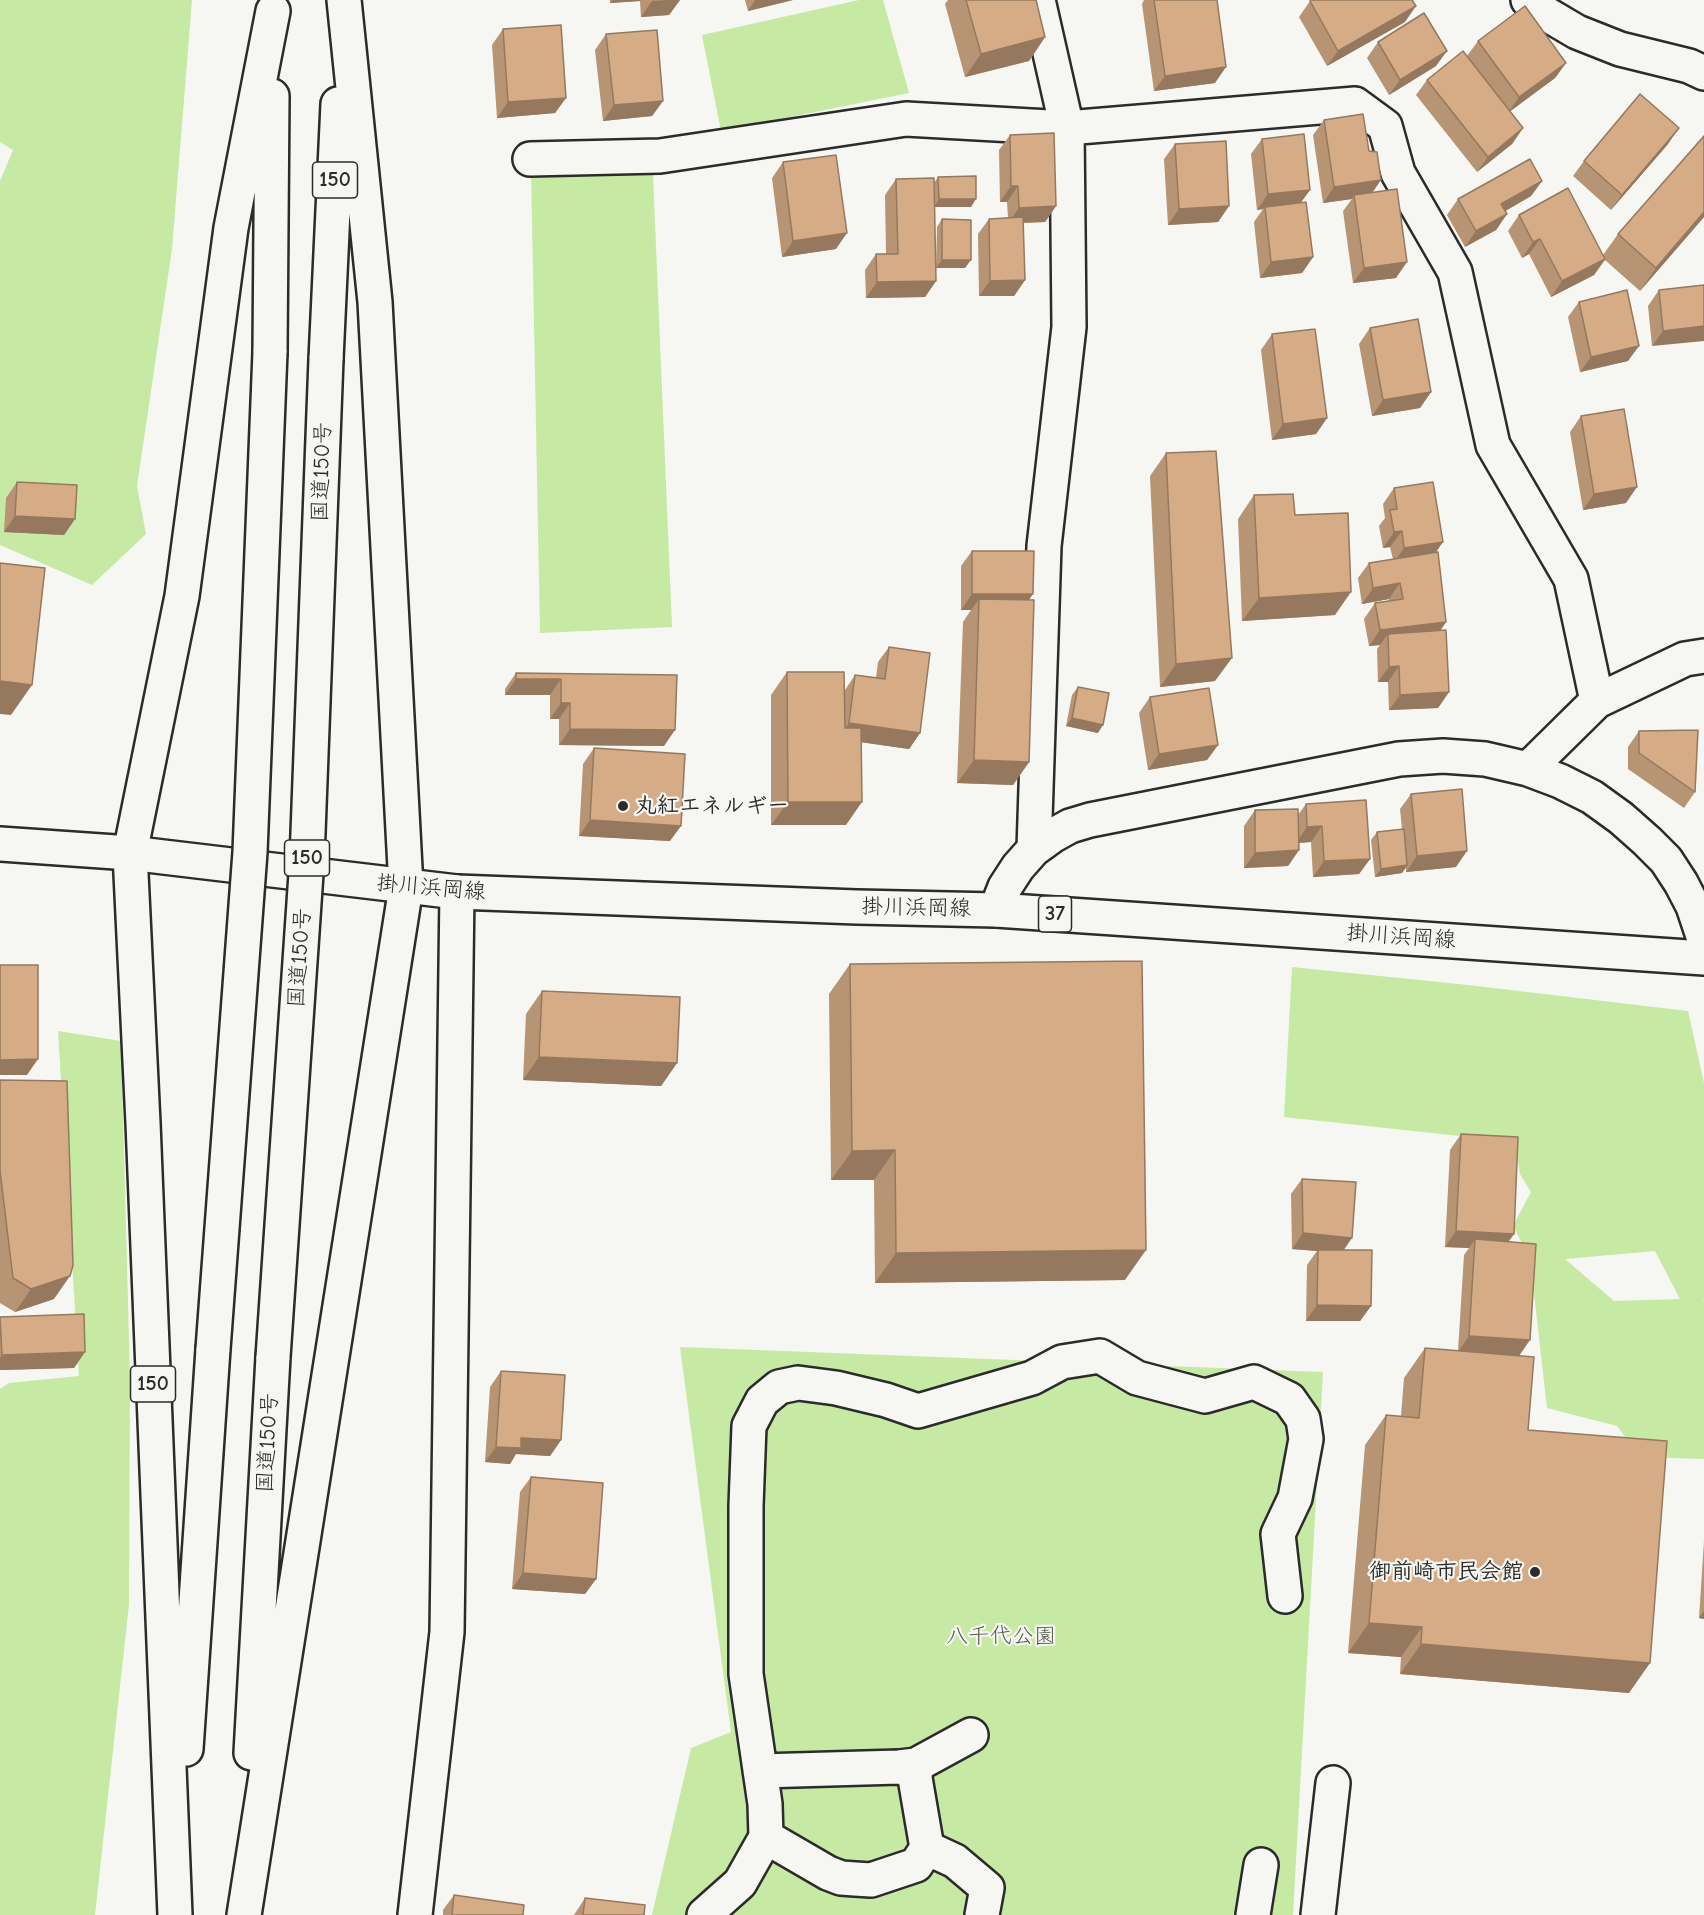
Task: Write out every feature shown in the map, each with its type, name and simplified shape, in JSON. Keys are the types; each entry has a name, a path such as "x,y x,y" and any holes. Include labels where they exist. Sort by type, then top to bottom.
{"main road":[{"name":"国道150号","path":"243,1915 273,1357 307,859 326,359 344,0"},
{"name":"国道150号","path":"344,0 375,302 406,887"},
{"path":"1035,849 1044,546 1069,327 1067,129 1038,0"},
{"path":"1528,0 1538,9 1577,32 1620,49 1689,66 1704,73"},
{"name":"150","path":"175,1915 213,1349 250,852 270,352 273,5"},
{"name":"150","path":"175,1915 130,853 182,596 231,228 273,5"},
{"path":"530,159 660,156 906,119 1067,129 1355,104 1385,126 1398,173 1455,272 1493,445 1571,579 1598,701"},
{"path":"1528,769 1598,701 1685,659 1704,656"},
{"path":"996,910 1005,887 1018,867 1035,849 1070,826 1090,820 1399,759 1443,756 1485,759 1528,769 1560,781 1592,797 1647,840 1666,860 1693,906 1704,939"},
{"name":"掛川浜岡線","path":"0,844 130,853 457,892 856,908 996,910 1704,958"},
{"name":"150","path":"243,1915 406,887"},
{"path":"415,1915 447,1632 457,892"},
{"path":"704,1915 740,1883 766,1837 765,1804 746,1674 746,1506 749,1426 762,1401 779,1387 798,1383 836,1388 886,1400 918,1411 1032,1378 1062,1362 1100,1356 1137,1378 1205,1396 1254,1382 1289,1399 1303,1419 1305,1429 1306,1439 1295,1498 1278,1533 1285,1596"},
{"path":"760,1771 915,1765 971,1734"},
{"path":"766,1837 828,1873 841,1878 871,1880 916,1865 927,1848 915,1778 915,1765"},
{"path":"1318,1915 1333,1783"},
{"path":"927,1848 955,1862 987,1888 982,1915"},
{"path":"1253,1915 1261,1865"}],"green space":[{"path":"0,0 192,0 172,249 137,486 146,534 92,585 0,545 0,181 13,150 0,142"},
{"path":"859,0 883,0 909,93 721,131 702,35"},
{"path":"531,169 653,175 672,627 540,633"},
{"path":"1292,967 1688,1011 1704,1083 1704,1300 1702,1300 1704,1301 1704,1459 1640,1457 1617,1426 1547,1408 1530,1258 1513,1226 1531,1192 1520,1174 1515,1142 1284,1117","holes":["1655,1251 1680,1299 1614,1301 1565,1259"]},
{"path":"58,1031 121,1041 130,1378 129,1604 95,1915 0,1915 0,1389 9,1383 79,1376"},
{"name":"八千代公園","path":"680,1347 1323,1372 1293,1915 652,1915 691,1748 731,1732"}],"building":[{"path":"966,0 1036,0 1045,37 981,54"},
{"path":"1154,0 1217,0 1226,67 1165,76"},
{"path":"1311,0 1412,0 1416,6 1338,51"},
{"path":"1525,6 1566,63 1519,97 1478,41"},
{"path":"1424,13 1447,51 1400,80 1378,42"},
{"path":"561,25 566,98 508,102 503,29"},
{"path":"657,30 663,101 614,105 606,34"},
{"path":"1463,51 1523,128 1488,157 1427,80"},
{"path":"1640,94 1679,128 1622,195 1584,161"},
{"path":"1363,114 1369,151 1377,152 1381,180 1334,187 1324,120"},
{"path":"1054,133 1056,206 1019,208 1018,186 1011,186 1010,135"},
{"path":"1304,134 1310,190 1268,194 1262,139"},
{"path":"1704,136 1704,212 1656,268 1618,234"},
{"path":"1226,141 1229,206 1179,209 1175,144"},
{"path":"836,155 847,233 793,241 783,162"},
{"path":"1530,159 1542,181 1501,204 1507,214 1476,231 1458,199"},
{"path":"976,176 976,199 939,199 938,177"},
{"path":"934,178 936,281 877,282 876,254 898,254 896,179"},
{"path":"1568,188 1605,259 1562,281 1540,239 1533,242 1519,215"},
{"path":"1397,189 1407,262 1364,268 1354,195"},
{"path":"1306,202 1313,257 1271,262 1265,207"},
{"path":"1023,217 1025,280 990,281 989,219"},
{"path":"942,219 971,220 971,260 942,260"},
{"path":"1704,285 1704,326 1663,331 1659,290"},
{"path":"1627,290 1639,346 1591,357 1579,302"},
{"path":"1418,319 1431,392 1383,400 1370,328"},
{"path":"1315,329 1327,418 1283,424 1272,334"},
{"path":"1624,409 1637,487 1594,494 1581,416"},
{"path":"1216,451 1232,658 1176,664 1166,453"},
{"path":"17,482 77,485 75,519 15,516"},
{"path":"1433,482 1443,542 1404,548 1402,531 1394,532 1390,510 1397,509 1394,488"},
{"path":"1293,494 1295,515 1348,513 1351,592 1259,598 1254,495"},
{"path":"972,551 1034,551 1033,594 972,594"},
{"path":"1438,552 1446,622 1380,630 1375,603 1403,599 1400,583 1373,588 1369,563"},
{"path":"0,563 45,568 32,685 0,681"},
{"path":"979,599 1034,600 1029,762 974,760"},
{"path":"1446,630 1449,692 1400,695 1399,666 1389,667 1388,634"},
{"path":"889,647 930,653 920,733 849,723 855,675 885,679"},
{"path":"787,672 844,672 845,728 861,728 862,802 788,802"},
{"path":"516,673 677,675 675,730 570,729 570,703 561,703 561,679 516,679"},
{"path":"1078,687 1109,693 1103,725 1072,718"},
{"path":"1209,688 1218,745 1159,754 1150,697"},
{"path":"1698,730 1695,792 1639,753 1639,731"},
{"path":"594,748 685,754 681,826 590,820"},
{"path":"1462,789 1467,851 1417,856 1411,794"},
{"path":"1366,800 1370,859 1324,861 1322,826 1307,827 1306,804"},
{"path":"1298,809 1299,850 1255,853 1255,810"},
{"path":"1404,829 1407,865 1381,869 1377,832"},
{"path":"1142,961 1146,1250 896,1253 895,1150 852,1151 850,964"},
{"path":"0,965 38,965 38,1059 0,1060"},
{"path":"542,991 680,997 677,1063 539,1057"},
{"path":"0,1080 67,1081 73,1265 70,1276 31,1289 13,1278 0,1171"},
{"path":"1461,1134 1518,1137 1514,1234 1456,1231"},
{"path":"1302,1179 1356,1182 1352,1238 1303,1233"},
{"path":"1475,1239 1536,1244 1530,1340 1469,1336"},
{"path":"1318,1250 1372,1250 1371,1306 1317,1305"},
{"path":"84,1314 85,1352 2,1355 0,1317"},
{"path":"1425,1348 1534,1357 1528,1430 1667,1441 1650,1663 1421,1644 1422,1627 1369,1623 1386,1415 1419,1418"},
{"path":"501,1371 565,1375 561,1440 521,1438 521,1448 496,1447"},
{"path":"531,1477 603,1483 596,1579 523,1573"},
{"path":"454,1895 524,1905 523,1915 452,1915"},
{"path":"585,1898 645,1905 644,1915 583,1915"}],"place":[{"name":"丸紅エネルギー","path":"623,806"},
{"name":"御前崎市民会館","path":"1535,1572"}]}
